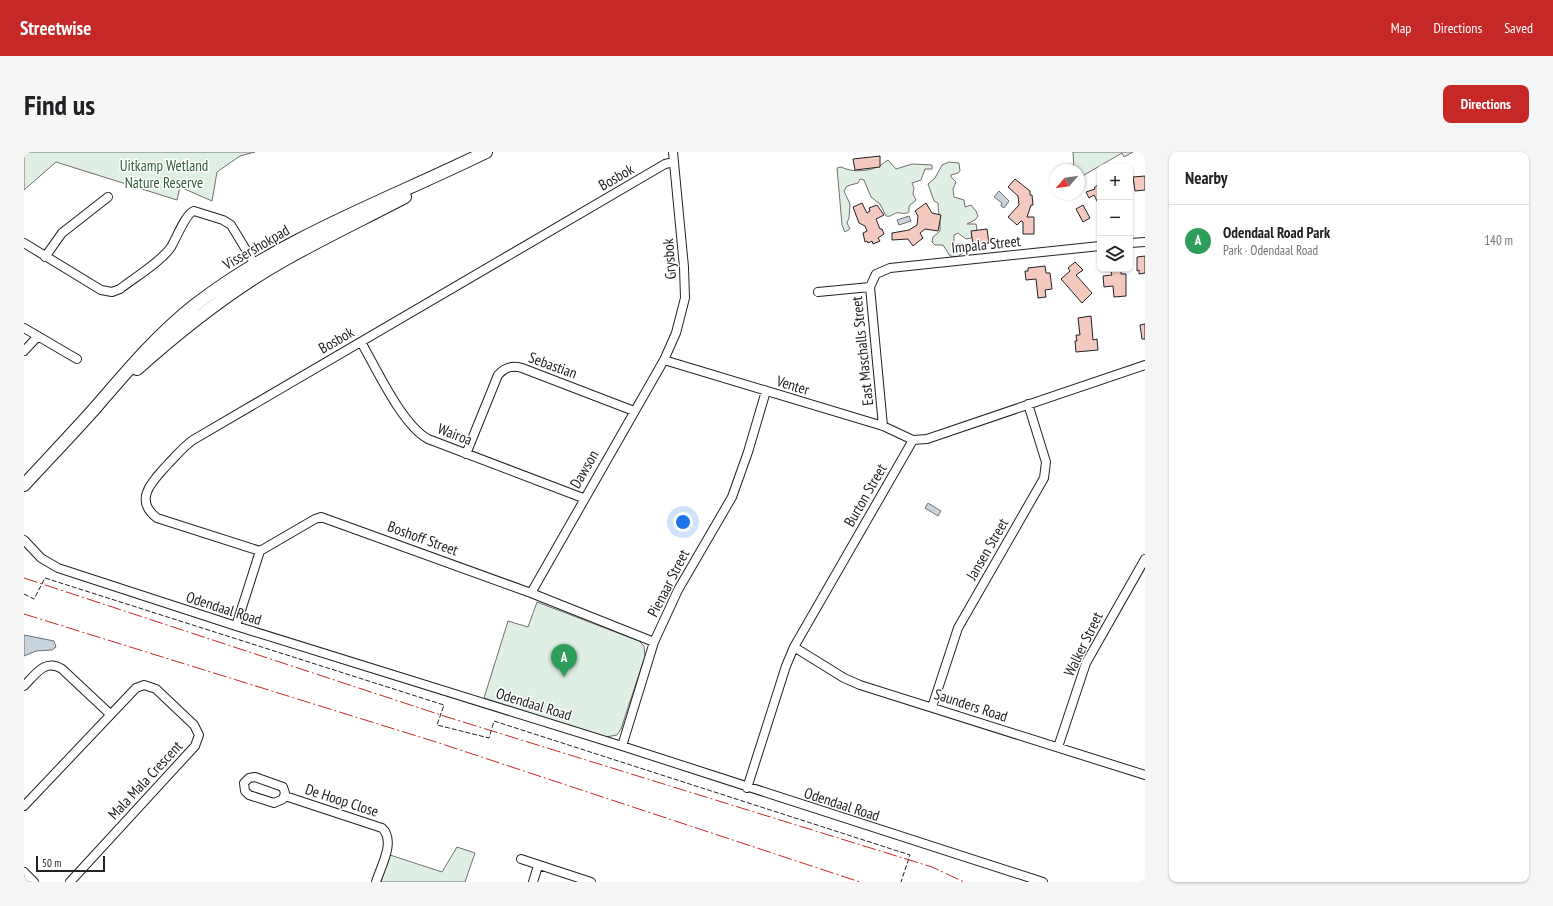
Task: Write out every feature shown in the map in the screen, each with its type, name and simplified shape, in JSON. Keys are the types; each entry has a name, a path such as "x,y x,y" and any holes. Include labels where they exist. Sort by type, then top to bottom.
{"main road":[{"name":"Vissershokpad","path":"24,484 95,408 134,362 167,329 213,292 258,270 294,242 371,204 467,162 486,152"}],"street":[{"name":"Grysbok","path":"664,360 676,333 685,298 684,267 673,152"},
{"name":"Bosbok","path":"260,551 157,518 150,512 146,503 148,488 184,447 193,440 665,164 674,162"},
{"path":"45,256 62,233 108,197"},
{"path":"24,243 101,290 112,292 120,289 166,253 172,246 188,214 194,211 229,223 258,270"},
{"path":"1133,243 1145,242"},
{"name":"Impala Street","path":"876,274 890,268 1097,246"},
{"name":"East Maschalls Street","path":"876,274 870,287 883,426"},
{"path":"818,292 870,287"},
{"path":"24,328 77,359"},
{"path":"24,351 38,336"},
{"name":"Wairoa","path":"361,342 413,429 428,439 583,498"},
{"name":"Venter","path":"664,360 883,426 913,440"},
{"name":"Dawson","path":"531,593 583,498 664,360"},
{"path":"913,440 927,439 1145,365"},
{"name":"Sebastian","path":"466,454 498,375 512,366 522,368 634,411"},
{"name":"Pienaar Street","path":"622,746 654,642 678,590 732,497 748,452 766,391"},
{"name":"Jansen Street","path":"932,707 958,628 1044,478 1046,462 1028,404"},
{"name":"Burton Street","path":"747,788 786,666 794,647 913,440"},
{"name":"Boshoff Street","path":"260,551 315,519 328,518 531,593 654,642"},
{"name":"Odendaal Road","path":"24,540 41,558 58,568 236,626 622,746 747,788 1043,882"},
{"path":"236,626 260,551"},
{"name":"Walker Street","path":"1058,747 1086,663 1145,559"},
{"name":"Saunders Road","path":"794,647 844,678 860,685 1145,776"},
{"path":"25,683 41,668 48,665 55,666 62,669 110,714"},
{"name":"Mala Mala Crescent","path":"24,806 133,690 140,686 148,686 156,689 194,725 198,731 199,739 195,746 70,882"},
{"path":"255,777 280,784 284,790 285,796 281,802 274,803 249,796 245,791 244,783 249,778 255,777"},
{"name":"De Hoop Close","path":"285,796 379,826 384,830 388,836 388,844 376,882"},
{"path":"520,859 591,882"},
{"path":"533,882 538,866"},
{"path":"24,872 34,882"}],"green space":[{"name":"Uitkamp Wetland Nature Reserve","path":"24,152 255,152 240,156 217,172 212,201 180,187 177,200 56,162 24,190"},
{"path":"1073,152 1133,152 1124,157 1122,153 1103,164 1097,164 1097,168 1085,175 1085,164 1074,164"},
{"path":"888,160 896,169 912,164 932,165 932,169 925,169 921,180 912,183 914,188 913,194 916,200 909,206 909,212 906,213 896,213 886,216 880,204 871,197 864,180 860,179 858,183 847,186 844,191 850,204 847,223 850,229 845,232 842,225 837,168 841,167 854,171 863,171 878,166"},
{"path":"949,162 959,163 960,171 951,175 956,182 953,189 954,197 964,200 965,207 971,205 978,216 975,220 967,224 976,224 977,229 971,238 966,239 958,233 954,235 954,245 961,243 965,246 963,253 957,257 950,256 943,245 935,245 932,242 933,237 940,231 940,224 938,203 934,201 928,184 935,178 942,165"},
{"path":"537,602 639,641 644,646 645,656 621,729 617,735 606,737 484,698 508,621 528,627"},
{"path":"457,847 475,853 465,882 381,882 390,855 442,872"}],"shaded area":[{"path":"999,191 1009,201 1004,208 1001,206 1002,203 994,197"},
{"path":"909,216 911,221 899,225 897,220"},
{"path":"928,503 941,511 938,516 925,508"},
{"path":"24,635 54,641 56,647 52,650 36,651 24,656"}],"building":[{"path":"880,156 880,167 855,170 853,159"},
{"path":"1145,176 1145,190 1135,191 1133,177"},
{"path":"1015,179 1030,191 1030,195 1032,195 1033,205 1031,205 1027,217 1034,217 1034,234 1023,234 1023,222 1021,221 1017,225 1008,217 1019,205 1018,196 1008,187"},
{"path":"1097,186 1097,201 1094,195 1089,198 1086,192 1095,189 1094,188"},
{"path":"862,203 867,213 870,211 869,208 877,205 884,215 876,219 884,234 878,238 880,241 873,244 872,241 868,243 867,241 865,242 863,233 867,231 865,226 859,223 853,207"},
{"path":"926,203 932,213 941,215 938,231 925,229 920,233 923,238 913,246 908,239 892,240 892,233 909,230 917,225 918,216 915,211"},
{"path":"1083,205 1090,218 1083,222 1076,209"},
{"path":"987,229 989,243 973,245 971,231"},
{"path":"1145,256 1145,273 1139,274 1139,270 1137,271 1137,257"},
{"path":"1075,262 1083,270 1076,275 1092,293 1082,303 1061,279 1070,271 1068,268"},
{"path":"1045,266 1046,273 1050,273 1052,289 1045,290 1046,297 1038,298 1036,279 1026,280 1025,271 1028,271 1028,268"},
{"path":"1111,272 1121,272 1121,274 1126,274 1126,296 1114,297 1113,286 1104,287 1103,276 1112,275"},
{"path":"1091,316 1093,340 1097,339 1098,350 1076,352 1076,335 1080,335 1078,318"},
{"path":"1145,324 1145,339 1142,339 1140,325"}],"fence":[{"path":"24,594 34,599 45,578 444,705 437,725 489,738 494,721 910,855 901,882"}],"power":[{"path":"24,578 447,717 932,867 964,882"},
{"path":"24,614 436,742 860,882"}],"place":[{"name":"Odendaal Road Park","path":"564,677"}]}
